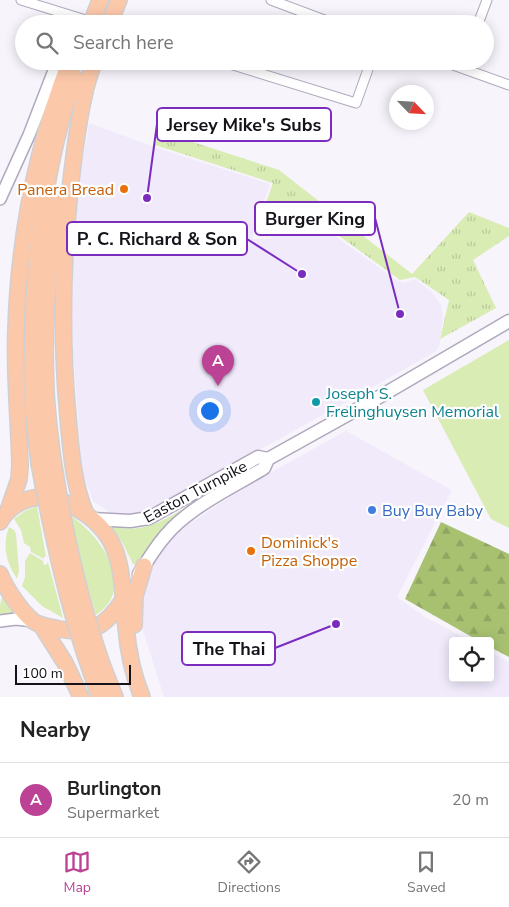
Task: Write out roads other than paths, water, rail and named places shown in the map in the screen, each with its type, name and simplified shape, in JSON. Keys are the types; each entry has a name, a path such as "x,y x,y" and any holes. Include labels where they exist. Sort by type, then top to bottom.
{"highway":[{"path":"94,15 100,0"},
{"path":"112,15 118,0"},
{"path":"3,515 19,479 20,466 16,330 21,250 43,138 67,70"},
{"path":"76,70 64,111 48,178 36,265 33,310 33,402 46,462 58,564 68,600 97,670 115,697"},
{"path":"46,462 46,322 53,240 71,138 91,70"},
{"path":"85,92 74,153 66,221 62,324 64,373 72,453 78,492 89,516"},
{"path":"3,515 30,499 47,497 67,503 89,516 105,533 117,555 121,572 129,650 142,697"},
{"path":"144,566 135,596 133,619 139,661 150,697"},
{"path":"0,574 10,592 38,623 65,663 81,697"},
{"path":"38,623 75,632 85,632 94,629 109,619 123,600"},
{"path":"97,670 100,697"}],"main road":[{"name":"Easton Turnpike","path":"123,600 166,535 183,518 202,504 264,468 268,459 509,321"},
{"name":"Easton Turnpike","path":"89,516 130,522 149,518 258,457 268,459"}],"street":[{"path":"21,0 67,15"},
{"path":"271,0 311,15"},
{"path":"481,15 487,0"},
{"path":"250,70 356,102 368,70"},
{"path":"474,70 509,85"},
{"path":"0,199 29,135 53,73"},
{"path":"0,621 16,619 38,623"}],"place":[{"name":"Panera Bread","path":"124,189"},
{"name":"Jersey Mike's Subs","path":"147,198"},
{"name":"P. C. Richard & Son","path":"302,274"},
{"name":"Burger King","path":"400,314"},
{"name":"Burlington","path":"218,386"},
{"name":"Joseph S. Frelinghuysen Memorial","path":"316,402"},
{"name":"Buy Buy Baby","path":"372,510"},
{"name":"Dominick's Pizza Shoppe","path":"251,551"},
{"name":"The Thai","path":"336,624"}]}
